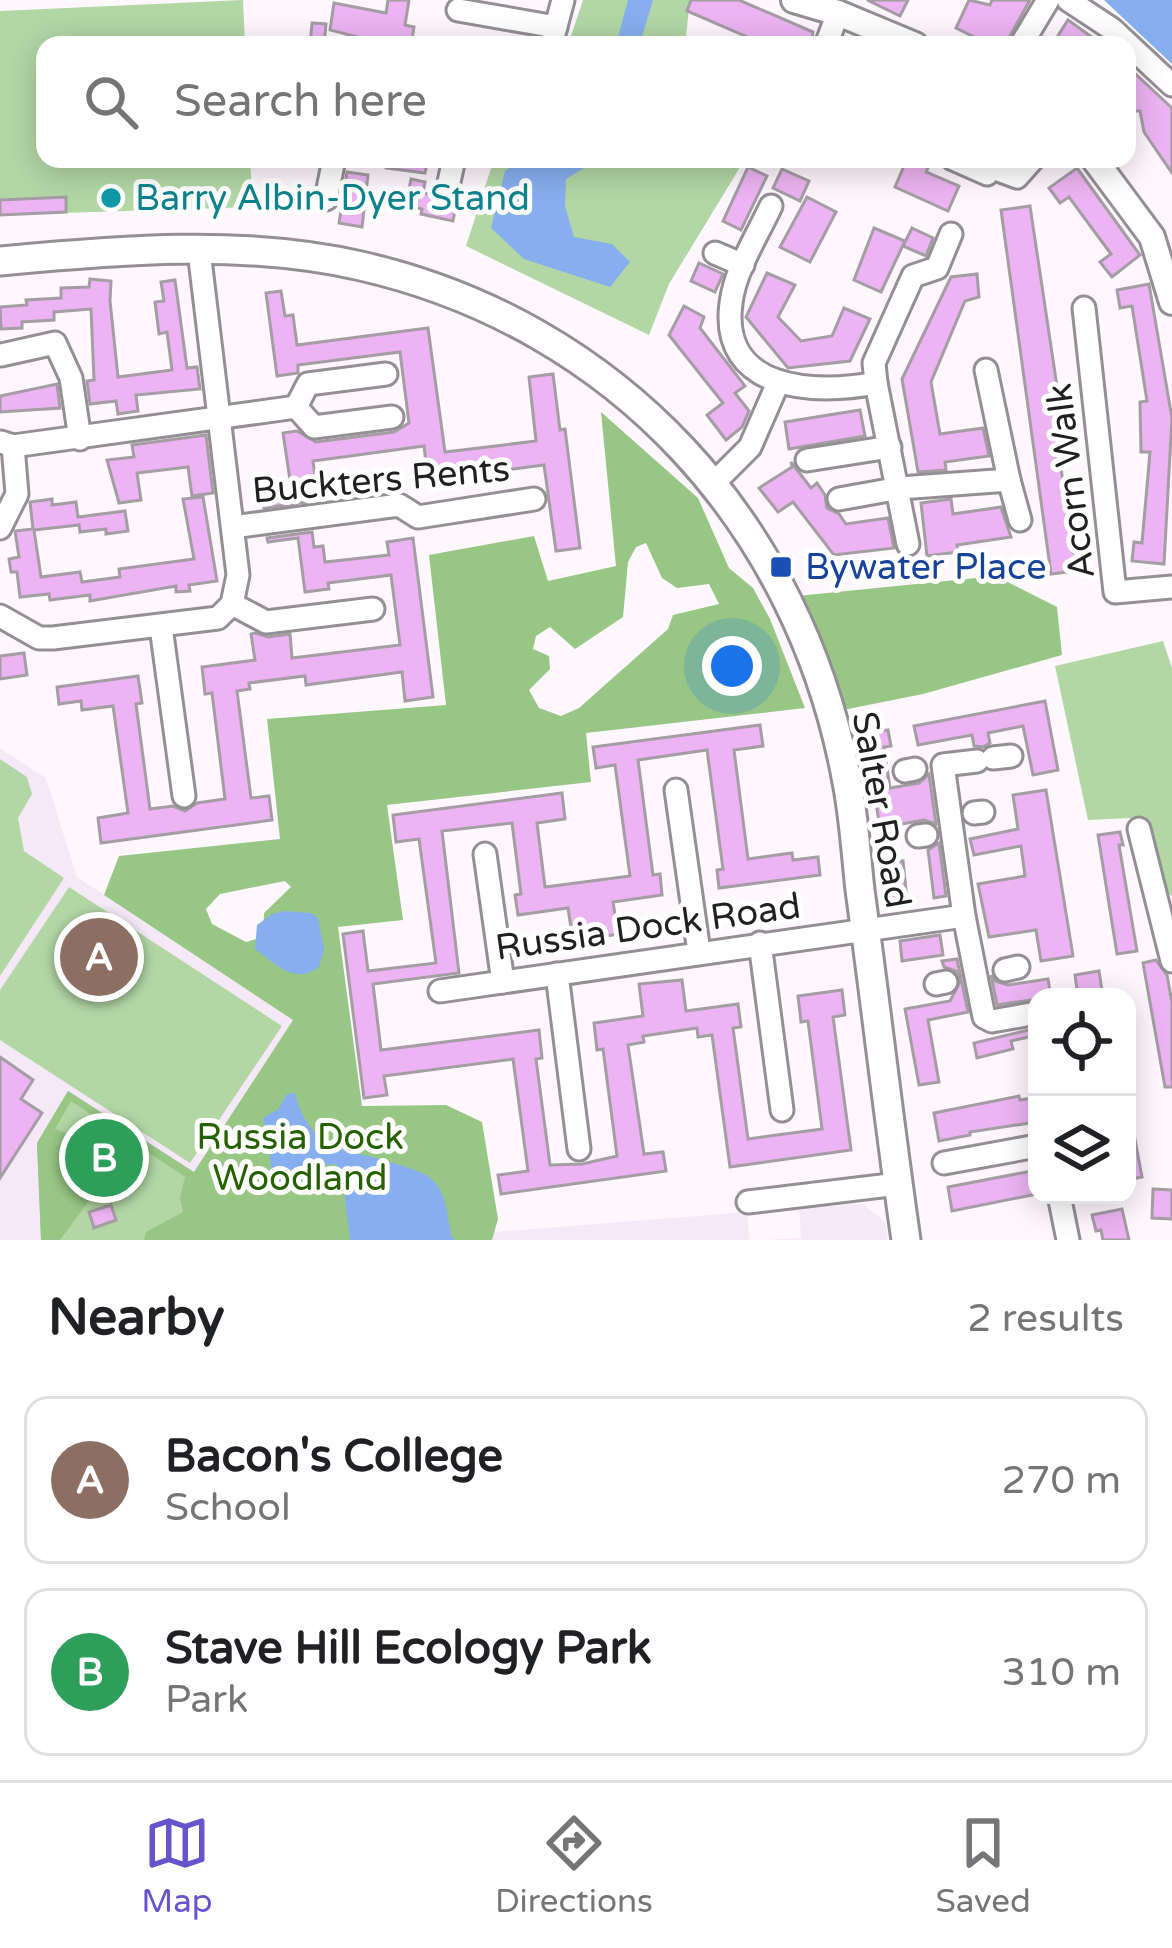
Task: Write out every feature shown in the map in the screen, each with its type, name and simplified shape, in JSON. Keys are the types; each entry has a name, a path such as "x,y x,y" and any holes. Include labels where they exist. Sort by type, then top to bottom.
{"main road":[{"name":"Salter Road","path":"0,261 100,253 282,254 360,266 444,292 508,319 590,366 647,413 714,483 779,579 815,666 847,780 906,1240"}],"street":[{"path":"458,10 554,36 563,0"},
{"path":"794,0 893,36"},
{"path":"1026,36 1048,0"},
{"path":"1068,0 1119,36"},
{"path":"829,36 838,13"},
{"path":"1136,52 1172,86"},
{"path":"326,199 332,168"},
{"path":"449,182 452,168"},
{"path":"1001,168 1017,177 1025,168"},
{"path":"1102,168 1163,241 1172,302"},
{"path":"771,206 730,306 733,339 743,356 778,383 822,391 876,383"},
{"path":"908,544 874,363 913,276 938,268 951,234"},
{"path":"0,616 39,638 218,618 232,604 238,575 199,251"},
{"path":"715,253 743,265"},
{"name":"Acorn Walk","path":"1084,308 1114,592 1172,587"},
{"path":"2,355 55,343 71,378 80,440"},
{"path":"986,370 1020,520"},
{"path":"296,406 308,384 386,374"},
{"path":"714,483 750,447 778,383"},
{"path":"0,528 17,494 7,444 80,440 296,406"},
{"path":"296,406 314,427 392,417"},
{"path":"807,460 890,447"},
{"path":"839,499 900,488 1009,480"},
{"name":"Buckters Rents","path":"233,527 399,505 418,518 534,499"},
{"path":"232,604 266,622 373,609"},
{"path":"161,627 184,796"},
{"path":"994,758 923,768 951,824 984,1017 992,1022 1028,1015"},
{"path":"676,790 699,952"},
{"path":"1139,829 1166,909 1172,959"},
{"path":"485,854 503,982"},
{"name":"Russia Dock Road","path":"440,991 964,916"},
{"path":"760,943 782,1110"},
{"path":"557,974 579,1149"},
{"path":"944,1163 1028,1148"},
{"path":"748,1202 898,1184"},
{"path":"1061,1204 1068,1240"}],"shaded area":[{"path":"0,748 46,778 77,877 294,1019 194,1173 68,1092 37,1143 41,1240 0,1240"},
{"path":"862,1204 886,1222 888,1240 765,1240 801,1238 799,1208"},
{"path":"747,1212 750,1240 492,1240 494,1232"}],"green space":[{"path":"243,0 245,36 36,36 36,168 251,168 253,207 0,215 0,11"},
{"path":"583,0 690,0 686,36 571,36"},
{"path":"491,168 740,168 669,284 649,335 466,246"},
{"name":"Russia Dock Woodland","path":"601,412 698,498 729,568 753,588 770,619 805,708 586,733 591,782 387,805 403,920 338,927 362,1106 446,1105 482,1122 498,1219 492,1240 144,1240 146,1232 183,1212 180,1197 185,1177 71,1101 55,1129 100,1146 111,1171 60,1240 41,1240 37,1143 68,1091 194,1172 293,1020 104,895 119,856 280,839 267,719 446,705 429,555 534,536 548,581 616,566","holes":["646,543 662,578 677,588 709,584 719,604 673,615 668,629 579,708 561,716 539,708 529,690 550,669 549,656 533,649 536,636 550,627 575,649 623,617 628,562 636,547","285,881 291,887 264,913 263,937 246,942 212,924 206,909 220,894"]},
{"path":"996,576 1057,607 1062,655 923,694 843,710 797,596"},
{"path":"1163,641 1172,668 1172,896 1138,872 1131,818 1088,820 1055,666"},
{"path":"0,759 27,777 32,794 18,818 24,851 64,878 0,976"},
{"path":"69,887 282,1026 190,1163 0,1040 0,990"},
{"path":"68,1091 194,1173 252,1240 41,1240 37,1143"}],"water":[{"path":"628,0 653,0 642,36 618,36"},
{"path":"1104,0 1172,0 1172,64"},
{"path":"584,168 566,179 565,206 574,237 612,244 630,262 610,287 524,259 491,228 505,171"},
{"path":"285,911 318,918 324,949 319,967 310,972 286,971 255,949 257,925"},
{"path":"295,1093 302,1113 322,1139 433,1180 443,1196 456,1240 350,1240 346,1175 335,1164 316,1166 288,1187 274,1183 263,1118 278,1109 287,1094"}],"building":[{"path":"388,0 409,0 405,25 414,27 412,36 353,36 330,30 334,3 386,13"},
{"path":"691,0 739,0 813,32 812,36 745,36 687,11"},
{"path":"867,0 908,0 900,16"},
{"path":"969,0 990,5 992,0 1030,0 1010,36 972,36 956,28"},
{"path":"1068,20 1090,36 1058,36"},
{"path":"312,23 326,24 325,36 311,36"},
{"path":"1136,74 1172,108 1172,173 1144,132 1140,111 1136,111"},
{"path":"386,168 426,168 425,173"},
{"path":"748,168 767,176 741,230 723,221"},
{"path":"903,168 928,168 926,172 959,186 948,211 895,187"},
{"path":"1077,168 1140,255 1112,277 1100,262 1111,254 1069,197 1060,203 1049,188"},
{"path":"782,169 809,181 800,201 773,188"},
{"path":"347,172 368,175 362,227 339,223"},
{"path":"411,179 425,182 423,193 457,199 453,221 421,214 422,209 406,205"},
{"path":"66,197 66,212 0,215 0,200"},
{"path":"807,197 836,212 810,262 780,247"},
{"path":"1030,206 1068,460 1060,461 1073,552 1080,551 1083,570 1051,574 1001,210"},
{"path":"874,228 905,241 881,292 854,280"},
{"path":"912,228 933,238 926,256 903,246"},
{"path":"699,263 723,274 715,292 691,281"},
{"path":"767,273 795,285 778,317 801,341 832,336 844,308 870,319 850,361 788,368 746,317"},
{"path":"977,274 979,297 965,301 931,382 940,434 983,428 989,456 945,462 946,470 918,472 902,379 951,277"},
{"path":"90,279 111,281 118,377 172,370 167,332 159,334 155,302 164,301 161,282 175,280 187,368 197,367 200,389 136,395 138,411 118,414 116,401 90,404 87,381 94,380 91,309 54,312 54,320 1,329 0,307 61,298 61,288 89,287"},
{"path":"1149,284 1172,418 1164,564 1132,561 1134,542 1142,543 1150,452 1141,452 1140,402 1147,401 1132,306 1120,308 1117,290"},
{"path":"281,291 285,316 293,315 297,345 428,328 445,452 536,441 529,377 553,374 580,548 556,551 544,465 428,480 424,446 313,461 315,476 307,477 308,502 264,508 259,490 291,487 283,433 297,431 316,442 394,432 409,423 400,352 298,365 298,373 277,376 266,293"},
{"path":"684,306 704,317 700,328 745,386 735,393 749,411 742,427 726,440 707,415 723,403 669,335"},
{"path":"57,384 60,408 0,412 0,396"},
{"path":"860,410 865,436 789,449 785,422"},
{"path":"206,435 213,493 192,496 188,467 137,473 141,500 119,503 107,460 134,457 132,445"},
{"path":"791,462 811,488 817,483 827,508 846,524 888,518 894,548 834,555 793,502 778,512 759,488 792,467"},
{"path":"203,497 217,581 189,585 190,591 176,592 176,586 90,601 90,595 50,600 49,594 20,597 17,572 11,572 9,559 19,557 15,531 33,529 30,502 76,502 78,517 125,511 128,531 80,532 79,525 34,530 41,577 80,572 82,582 120,577 119,569 194,559 183,499"},
{"path":"951,499 953,514 1001,507 1011,537 957,545 958,552 927,556 921,503"},
{"path":"312,532 314,547 323,546 325,562 389,555 387,542 413,538 433,697 405,701 402,672 306,685 305,676 249,683 250,689 237,691 251,798 269,796 272,820 101,843 98,818 128,813 113,706 82,710 81,701 59,704 57,687 138,676 142,703 136,704 150,809 173,806 185,811 197,803 225,799 212,693 205,694 202,667 255,660 251,634 255,633 268,637 290,634 292,658 400,645 391,575 328,583 329,589 305,592 298,538 268,542 267,538"},
{"path":"24,653 27,675 0,679 0,656"},
{"path":"1045,701 1058,770 1033,775 1023,726 988,733 990,743 983,747 974,746 972,735 918,745 914,726"},
{"path":"760,725 763,746 734,750 748,859 792,853 793,860 818,857 820,875 719,888 717,870 723,869 707,750 638,760 653,875 660,874 662,895 613,902 618,934 573,942 568,908 518,915 515,895 521,894 512,823 442,831 459,973 373,984 381,1050 539,1030 542,1058 536,1059 550,1165 582,1164 617,1156 603,1049 597,1050 594,1023 643,1016 639,984 682,980 686,1011 738,1004 741,1027 733,1028 748,1139 822,1129 808,1021 801,1022 798,996 842,990 845,1015 833,1017 851,1150 730,1167 712,1035 698,1037 697,1028 643,1036 644,1042 628,1045 644,1154 663,1152 666,1171 501,1194 498,1175 528,1171 513,1059 384,1076 387,1095 364,1098 343,934 363,931 368,971 436,963 419,839 396,842 393,815 562,793 565,819 537,823 545,887 630,876 615,765 596,768 593,747"},
{"path":"888,730 891,746 884,747 890,788 919,783 929,774 936,824 924,820 880,828 865,733"},
{"path":"1046,790 1073,956 1041,961 1036,930 989,937 978,884 1025,876 1021,846 974,855 970,839 1018,829 1013,795"},
{"path":"1120,832 1137,951 1117,954 1098,835"},
{"path":"939,843 946,896 934,898 928,850"},
{"path":"903,861 907,899 890,902 886,863"},
{"path":"940,935 943,955 902,961 900,941"},
{"path":"957,959 968,1012 928,1020 939,1082 919,1085 905,1009 950,1001 961,980 942,961"},
{"path":"1156,960 1167,975 1172,1003 1172,1087 1165,1087 1143,963"},
{"path":"1099,971 1102,988 1077,988 1075,975"},
{"path":"991,975 1008,985 1048,979 1050,988 1028,988 1028,1000 997,1005"},
{"path":"1028,1030 1028,1037 1011,1041 1013,1049 977,1058 974,1043"},
{"path":"0,1057 33,1080 21,1099 42,1113 0,1178"},
{"path":"1019,1096 1028,1099 1028,1123 939,1141 934,1113"},
{"path":"1136,1145 1142,1177 1136,1178"},
{"path":"1028,1172 1028,1196 952,1211 948,1187"},
{"path":"1153,1189 1172,1190 1172,1219 1152,1218"},
{"path":"111,1205 116,1220 94,1228 89,1212"},
{"path":"1122,1209 1129,1240 1103,1240 1092,1215"}],"place":[{"name":"Barry Albin-Dyer Stand","path":"111,198"},
{"name":"Bywater Place","path":"781,567"},
{"name":"Bacon's College","path":"99,957"},
{"name":"Stave Hill Ecology Park","path":"104,1158"}]}
